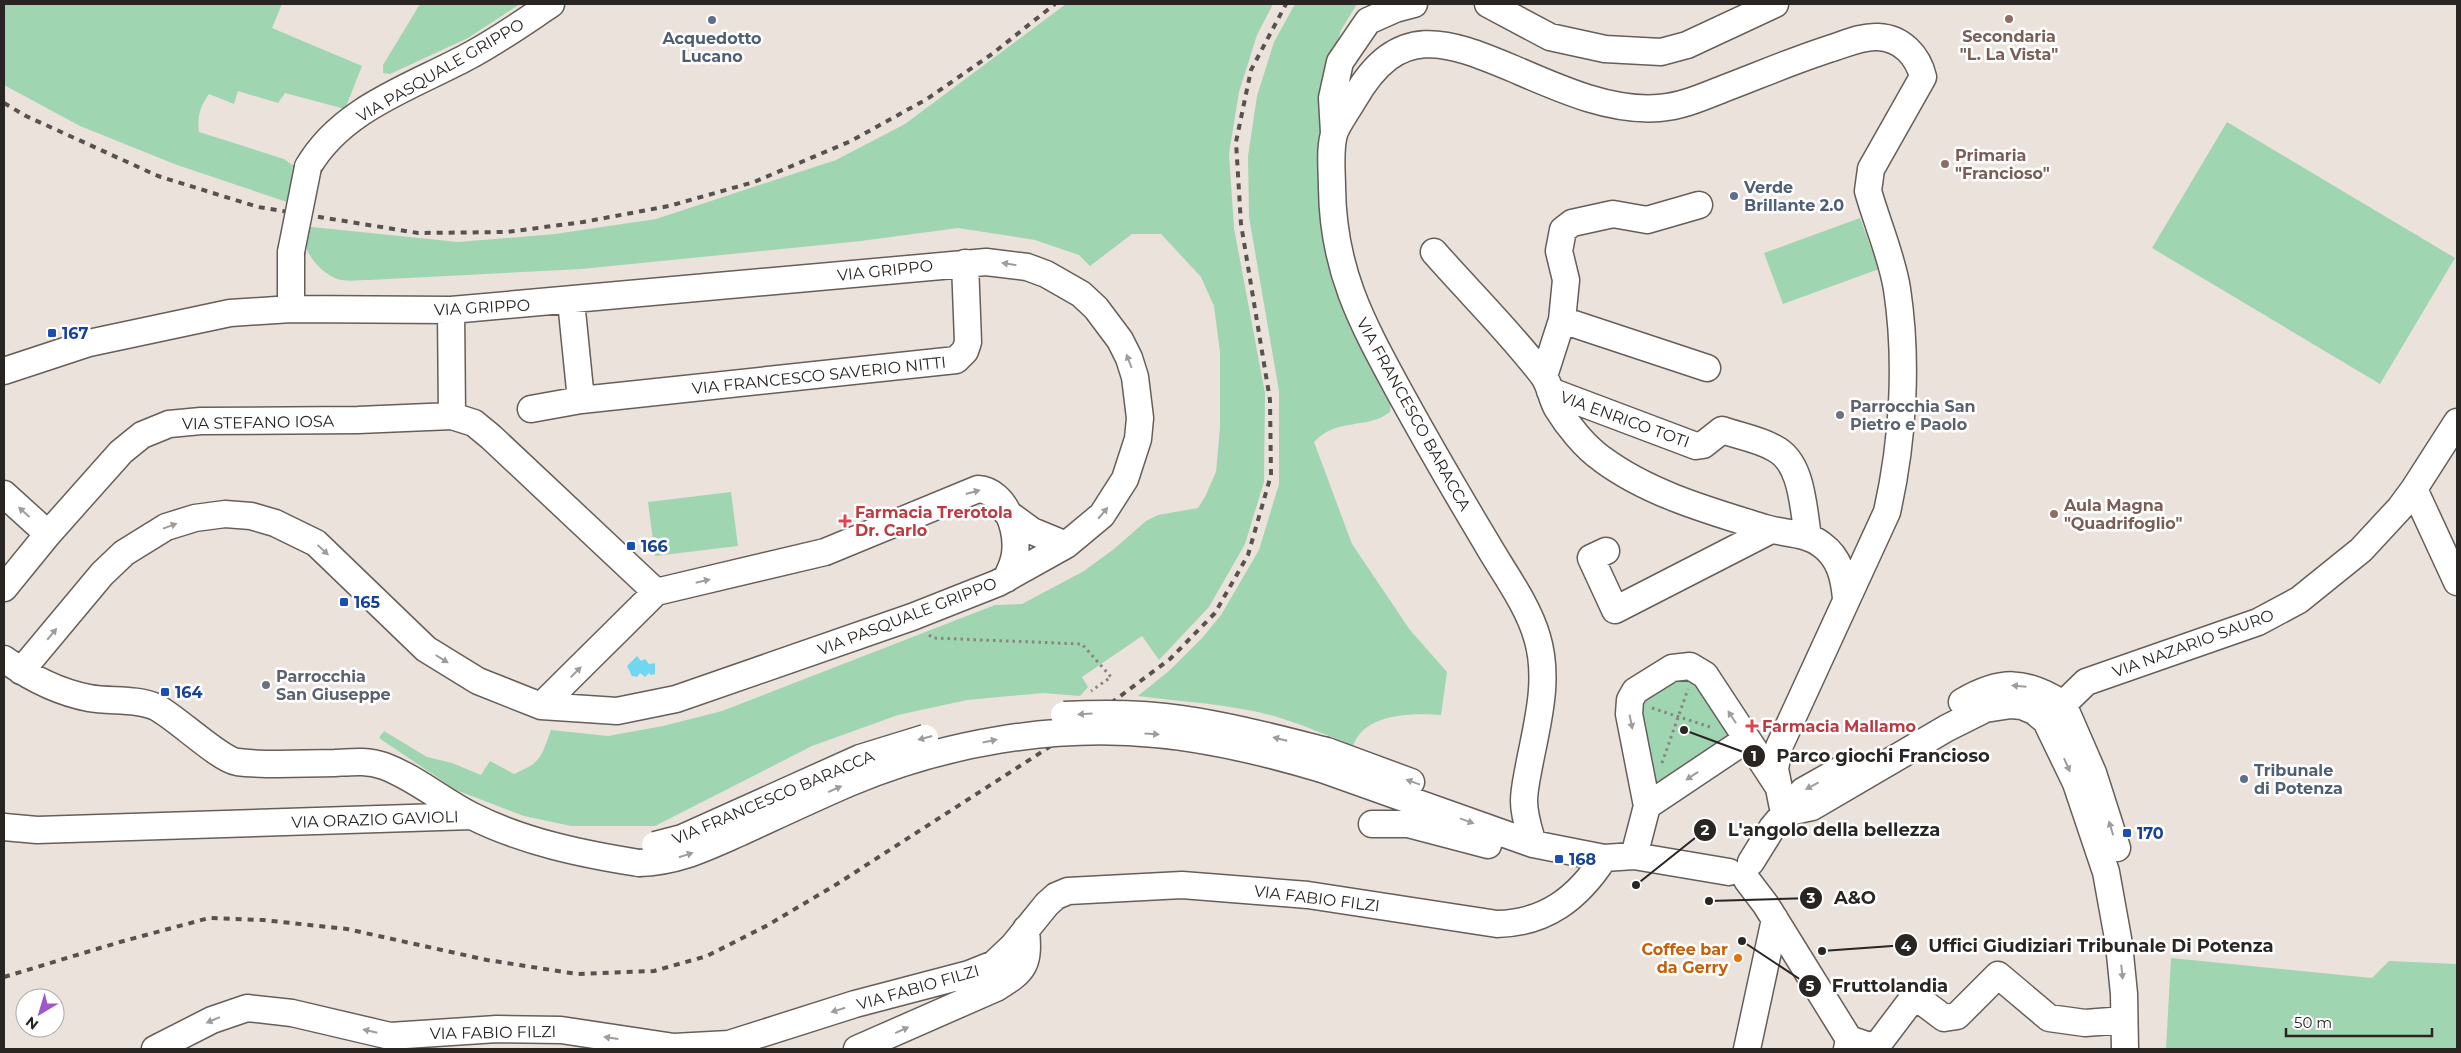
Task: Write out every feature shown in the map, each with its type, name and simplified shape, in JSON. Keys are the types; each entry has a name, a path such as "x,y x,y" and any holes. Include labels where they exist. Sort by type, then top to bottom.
{"street":[{"name":"VIA PASQUALE GRIPPO","path":"290,309 291,252 308,167 317,151 332,136 375,104 477,52 551,4"},
{"path":"1355,38 1370,4"},
{"path":"1334,133 1332,98 1340,62 1368,21 1395,9 1414,4"},
{"path":"1488,4 1550,37 1605,49 1661,52 1687,45 1775,4"},
{"name":"VIA FRANCESCO BARACCA","path":"1533,844 1525,818 1524,798 1543,691 1543,669 1537,637 1523,605 1418,426 1361,321 1343,272 1332,220 1334,133 1360,88 1376,67 1398,51 1423,44 1436,43 1461,48 1551,85 1601,101 1641,109 1656,109 1686,104 1809,55 1868,38 1886,38 1903,45 1916,59 1923,77 1871,169 1868,180 1868,191 1897,288 1902,351 1899,441 1887,512 1846,598"},
{"path":"1547,383 1562,320 1566,280 1559,242 1563,230 1568,226 1613,214 1647,220 1699,205"},
{"name":"VIA ENRICO TOTI","path":"1434,252 1547,383 1557,408 1583,441 1601,458 1627,475 1662,493 1771,530 1808,536 1823,545 1841,569 1846,598"},
{"name":"VIA PASQUALE GRIPPO","path":"12,665 124,553 166,526 195,518 225,514 252,516 275,523 316,543 426,649 478,682 541,706 616,711 676,699 912,617 1006,579 1079,536 1102,514 1122,486 1133,460 1138,439 1139,411 1135,377 1129,358 1120,340 1104,318 1081,294 1064,283 1027,267 1007,263 965,263"},
{"name":"VIA GRIPPO","path":"4,371 89,343 230,313 290,309 451,310 571,301 965,263"},
{"name":"VIA FRANCESCO SAVERIO NITTI","path":"531,409 581,400 956,360 965,351 968,342 965,263"},
{"path":"571,301 581,400"},
{"path":"451,310 452,416 474,423 656,592"},
{"path":"1562,320 1708,368"},
{"name":"VIA ENRICO TOTI","path":"1547,383 1696,446 1703,445 1722,430 1774,447 1789,460 1794,471 1808,536"},
{"name":"VIA STEFANO IOSA","path":"4,588 48,534 121,452 142,435 169,424 201,421 358,420 452,416"},
{"name":"VIA NAZARIO SAURO","path":"2054,713 2086,682 2258,622 2278,613 2320,584 2361,550 2414,489 2457,422"},
{"path":"541,706 656,592 825,552 978,489 993,493 999,498 1013,527 1016,544 1012,567 1006,579"},
{"path":"2414,489 2457,582"},
{"path":"4,494 48,534"},
{"path":"1006,512 1032,532 1066,545"},
{"path":"1606,551 1592,558 1616,610 1771,530"},
{"path":"1784,813 1776,769 1779,747 1846,598"},
{"name":"VIA ORAZIO GAVIOLI","path":"12,665 53,688 88,698 149,704 168,713 234,762 337,763 363,761 383,765 406,776 472,816"},
{"path":"1634,856 1648,806 1629,714 1630,700 1635,690 1672,668 1684,665 1696,668 1705,675 1778,787"},
{"path":"2124,1020 2085,1022 2049,1018 1998,975 1957,1016 1944,1018 1920,1000 1913,998 1879,1043 1869,1046 1848,1044 1775,920 1742,871 1784,813 1803,791 1978,693 2002,685 2021,685 2042,691 2054,713 2094,772 2122,870 2142,1005 2141,1049"},
{"path":"2054,713 2106,872 2119,944 2125,1049"},
{"name":"VIA FRANCESCO BARACCA","path":"472,816 535,841 586,855 643,855 663,862 694,852 850,782 912,760 996,740 1088,732 1155,734 1325,760 1533,844 1604,858 1634,856 1742,871"},
{"path":"1648,806 1747,739"},
{"name":"VIA ORAZIO GAVIOLI","path":"4,827 37,830 472,816"},
{"path":"1372,824 1408,824 1504,849 1533,844"},
{"name":"VIA FABIO FILZI","path":"155,1049 212,1020 247,1008 292,1013 390,1036 497,1029 561,1030 674,1047 729,1044 855,1004 969,974 994,964 1051,900 1068,891 1182,885 1308,894 1497,924 1515,924 1535,919 1555,910 1592,876 1604,858"},
{"path":"1747,1049 1775,920"},
{"path":"858,1049 996,988 1011,979 1023,967 1027,958 1019,938"}],"path":[{"path":"912,617 920,639 931,634 933,638 1082,644 1111,677 1089,692"},
{"path":"1661,769 1696,668"},
{"path":"1630,700 1747,739"}],"green space":[{"path":"4,4 282,4 272,28 362,66 345,109 285,93 278,103 238,91 234,104 209,94 203,103 198,121 199,132 284,159 295,167 290,203 177,165 80,126 4,85"},
{"path":"420,4 520,4 468,38 390,74 383,73 383,65"},
{"path":"1066,4 1273,4 1257,35 1239,92 1229,154 1234,228 1265,393 1264,482 1245,544 1209,607 1159,660 1142,636 1082,677 1088,687 1080,696 1043,693 967,700 898,715 812,746 655,826 571,826 524,816 456,790 379,738 384,731 427,757 452,763 481,775 490,761 514,774 530,766 539,758 551,730 608,736 663,726 722,711 995,605 1022,604 1084,571 1114,549 1146,521 1158,515 1198,508 1216,472 1220,428 1220,352 1214,306 1201,277 1161,234 1132,234 1090,266 1079,255 1035,240 958,228 861,241 581,269 353,281 337,279 329,275 316,264 304,242 302,226 458,242 555,234 656,219 836,160 905,124"},
{"path":"1295,4 1357,4 1341,30 1324,91 1324,237 1341,303 1391,399 1390,412 1372,421 1332,429 1314,442 1352,544 1410,630 1447,672 1441,715 1404,715 1378,721 1367,727 1359,735 1353,746 1294,723 1257,712 1138,696 1170,670 1202,638 1221,615 1259,550 1279,484 1279,391 1249,217 1248,156 1257,96 1274,42"},
{"path":"2227,122 2455,258 2380,384 2152,248"},
{"path":"1860,218 1879,269 1783,304 1764,253"},
{"path":"731,492 738,546 655,556 648,502"},
{"path":"1680,676 1692,678 1728,733 1725,741 1655,786 1638,703"},
{"path":"2171,958 2372,978 2389,961 2457,964 2457,1049 2166,1049"}],"water":[{"path":"637,656 641,661 645,659 649,664 655,663 655,674 651,675 649,673 645,677 640,673 637,677 632,676 627,666"}],"railway":[{"path":"4,103 26,116 158,176 258,207 418,233 507,232 583,222 669,206 754,182 851,141 927,99 992,54 1055,4"},
{"path":"1111,703 1170,659 1215,613 1248,555 1271,475 1270,400 1241,224 1236,142 1251,70 1286,4"},
{"path":"4,977 120,942 209,918 263,920 347,929 487,960 577,974 654,971 707,956 768,925 837,884 1057,742"}],"place":[{"name":"Secondaria \"L. La Vista\"","path":"2009,19"},
{"name":"Acquedotto Lucano","path":"712,20"},
{"name":"Primaria \"Francioso\"","path":"1945,164"},
{"name":"Verde Brillante 2.0","path":"1734,196"},
{"name":"167","path":"52,333"},
{"name":"Parrocchia San Pietro e Paolo","path":"1840,415"},
{"name":"Aula Magna \"Quadrifoglio\"","path":"2054,514"},
{"name":"Farmacia Trerotola Dr. Carlo","path":"845,521"},
{"name":"166","path":"631,546"},
{"name":"165","path":"344,602"},
{"name":"Parrocchia San Giuseppe","path":"266,685"},
{"name":"164","path":"165,692"},
{"name":"Farmacia Mallamo","path":"1752,726"},
{"name":"Parco giochi Francioso","path":"1684,730"},
{"name":"Tribunale di Potenza","path":"2244,779"},
{"name":"170","path":"2127,833"},
{"name":"168","path":"1559,859"},
{"name":"L'angolo della bellezza","path":"1636,885"},
{"name":"A&O","path":"1709,901"},
{"name":"Fruttolandia","path":"1742,941"},
{"name":"Uffici Giudiziari Tribunale Di Potenza","path":"1822,951"},
{"name":"Coffee bar da Gerry","path":"1738,958"}]}
